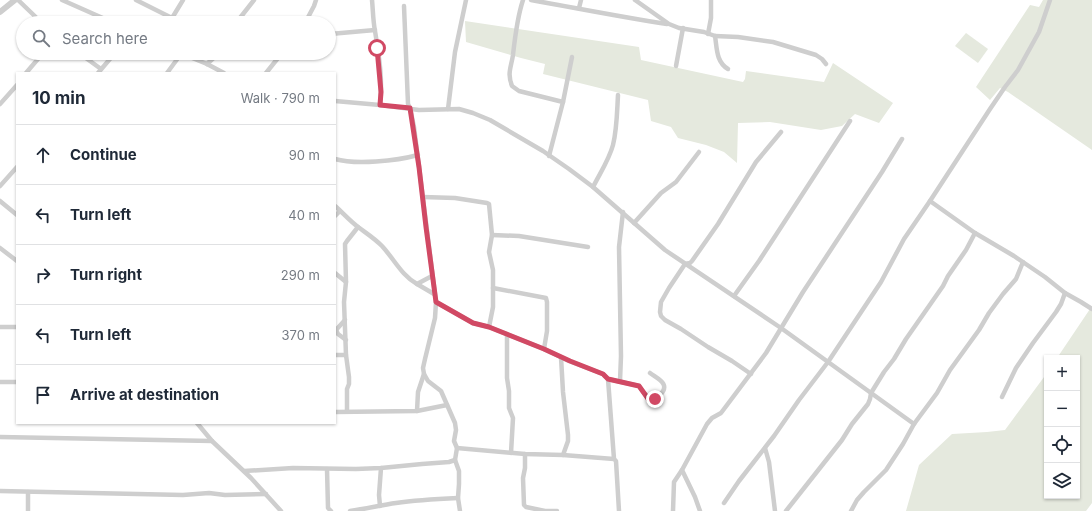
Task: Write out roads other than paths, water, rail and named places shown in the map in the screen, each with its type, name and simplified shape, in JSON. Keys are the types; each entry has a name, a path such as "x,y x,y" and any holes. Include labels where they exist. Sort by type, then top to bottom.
{"street":[{"path":"0,12 15,0"},
{"path":"18,0 35,16"},
{"path":"62,0 98,16"},
{"path":"136,0 168,16"},
{"path":"173,16 183,0"},
{"path":"241,16 254,0"},
{"path":"309,16 316,0"},
{"path":"372,0 374,30 379,62 381,92 380,105"},
{"path":"448,109 455,52 466,0"},
{"path":"523,0 516,28 510,68 512,86 519,91 563,102"},
{"path":"531,0 669,24"},
{"path":"579,8 580,0"},
{"path":"635,0 675,27 700,31 715,36 738,37 773,42 816,55 826,64"},
{"path":"708,34 712,11 711,0"},
{"path":"724,503 828,362 881,282 904,240 990,109 1018,70 1039,32 1050,0"},
{"path":"404,6 408,104 410,108 418,156 436,302 435,318 423,368 424,374 428,381 441,391 455,423 456,430 454,441 457,448 455,460 459,471 458,498 460,511"},
{"path":"676,66 683,28"},
{"path":"336,33 374,30"},
{"path":"715,36 719,60 723,66 728,69"},
{"path":"549,156 563,102 572,57"},
{"path":"27,72 37,60"},
{"path":"87,60 99,71 109,60"},
{"path":"167,72 176,60"},
{"path":"198,60 222,72"},
{"path":"207,64 211,60"},
{"path":"267,72 276,60"},
{"path":"0,104 16,87"},
{"path":"593,186 608,159 613,145 617,120 618,95"},
{"path":"336,101 428,110 459,109 490,120 549,156 593,186 665,250 781,328 914,424"},
{"path":"734,296 759,261 850,121"},
{"path":"751,374 665,320 661,316 660,312 661,302 668,288 685,264 692,261 718,224 756,162 781,132"},
{"path":"673,511 674,482 707,424 712,418 721,413 766,353 826,257 854,217 902,139"},
{"path":"634,223 661,193 676,182 699,152"},
{"path":"336,159 370,162 418,156"},
{"path":"0,186 16,168"},
{"path":"422,197 455,198 488,203 490,206 492,235 489,252 493,270 493,288 489,327"},
{"path":"0,201 16,214"},
{"path":"930,201 975,233 1023,262 1065,293 1092,309"},
{"path":"336,207 358,227 372,236 383,247 407,277 434,294"},
{"path":"336,215 340,211"},
{"path":"620,381 622,356 619,247 622,212"},
{"path":"347,412 347,389 349,377 346,355 344,302 346,282 345,244 358,227"},
{"path":"786,511 842,440 852,424 868,404 871,393 884,372 943,286 975,233"},
{"path":"492,235 519,236 588,247"},
{"path":"0,248 16,260"},
{"path":"851,511 857,500 886,470 914,424 937,393 950,370 979,330 989,313 1016,279 1023,262"},
{"path":"337,275 346,272"},
{"path":"337,275 346,282"},
{"path":"417,284 432,276"},
{"path":"493,288 546,298 547,332 544,349"},
{"path":"1002,397 1016,368 1056,312 1065,293"},
{"path":"436,302 473,323 489,327 544,349 603,374 608,379 639,386 649,400 652,401 664,391 665,388 662,382 650,373"},
{"path":"336,329 345,320"},
{"path":"0,327 16,327"},
{"path":"336,331 346,340"},
{"path":"507,335 509,408 513,418 511,453"},
{"path":"336,355 346,355"},
{"path":"562,357 563,392 568,435 564,455"},
{"path":"562,370 570,361"},
{"path":"417,411 418,392 424,374"},
{"path":"608,379 619,511"},
{"path":"0,382 16,382"},
{"path":"336,412 417,411 447,405"},
{"path":"198,424 212,441 251,478 281,511"},
{"path":"0,437 212,441"},
{"path":"457,448 525,454 614,459"},
{"path":"765,448 769,462 775,511"},
{"path":"525,454 523,478 524,505 526,507 545,511 557,511"},
{"path":"244,471 293,468 381,468 449,462 455,460"},
{"path":"449,462 457,466"},
{"path":"380,506 379,495 381,468"},
{"path":"327,469 328,508 331,511"},
{"path":"251,478 253,470"},
{"path":"682,470 700,511"},
{"path":"257,494 260,489"},
{"path":"0,492 183,495 210,493 225,495 266,494"},
{"path":"28,492 28,511"},
{"path":"350,511 419,500 458,498"}]}
